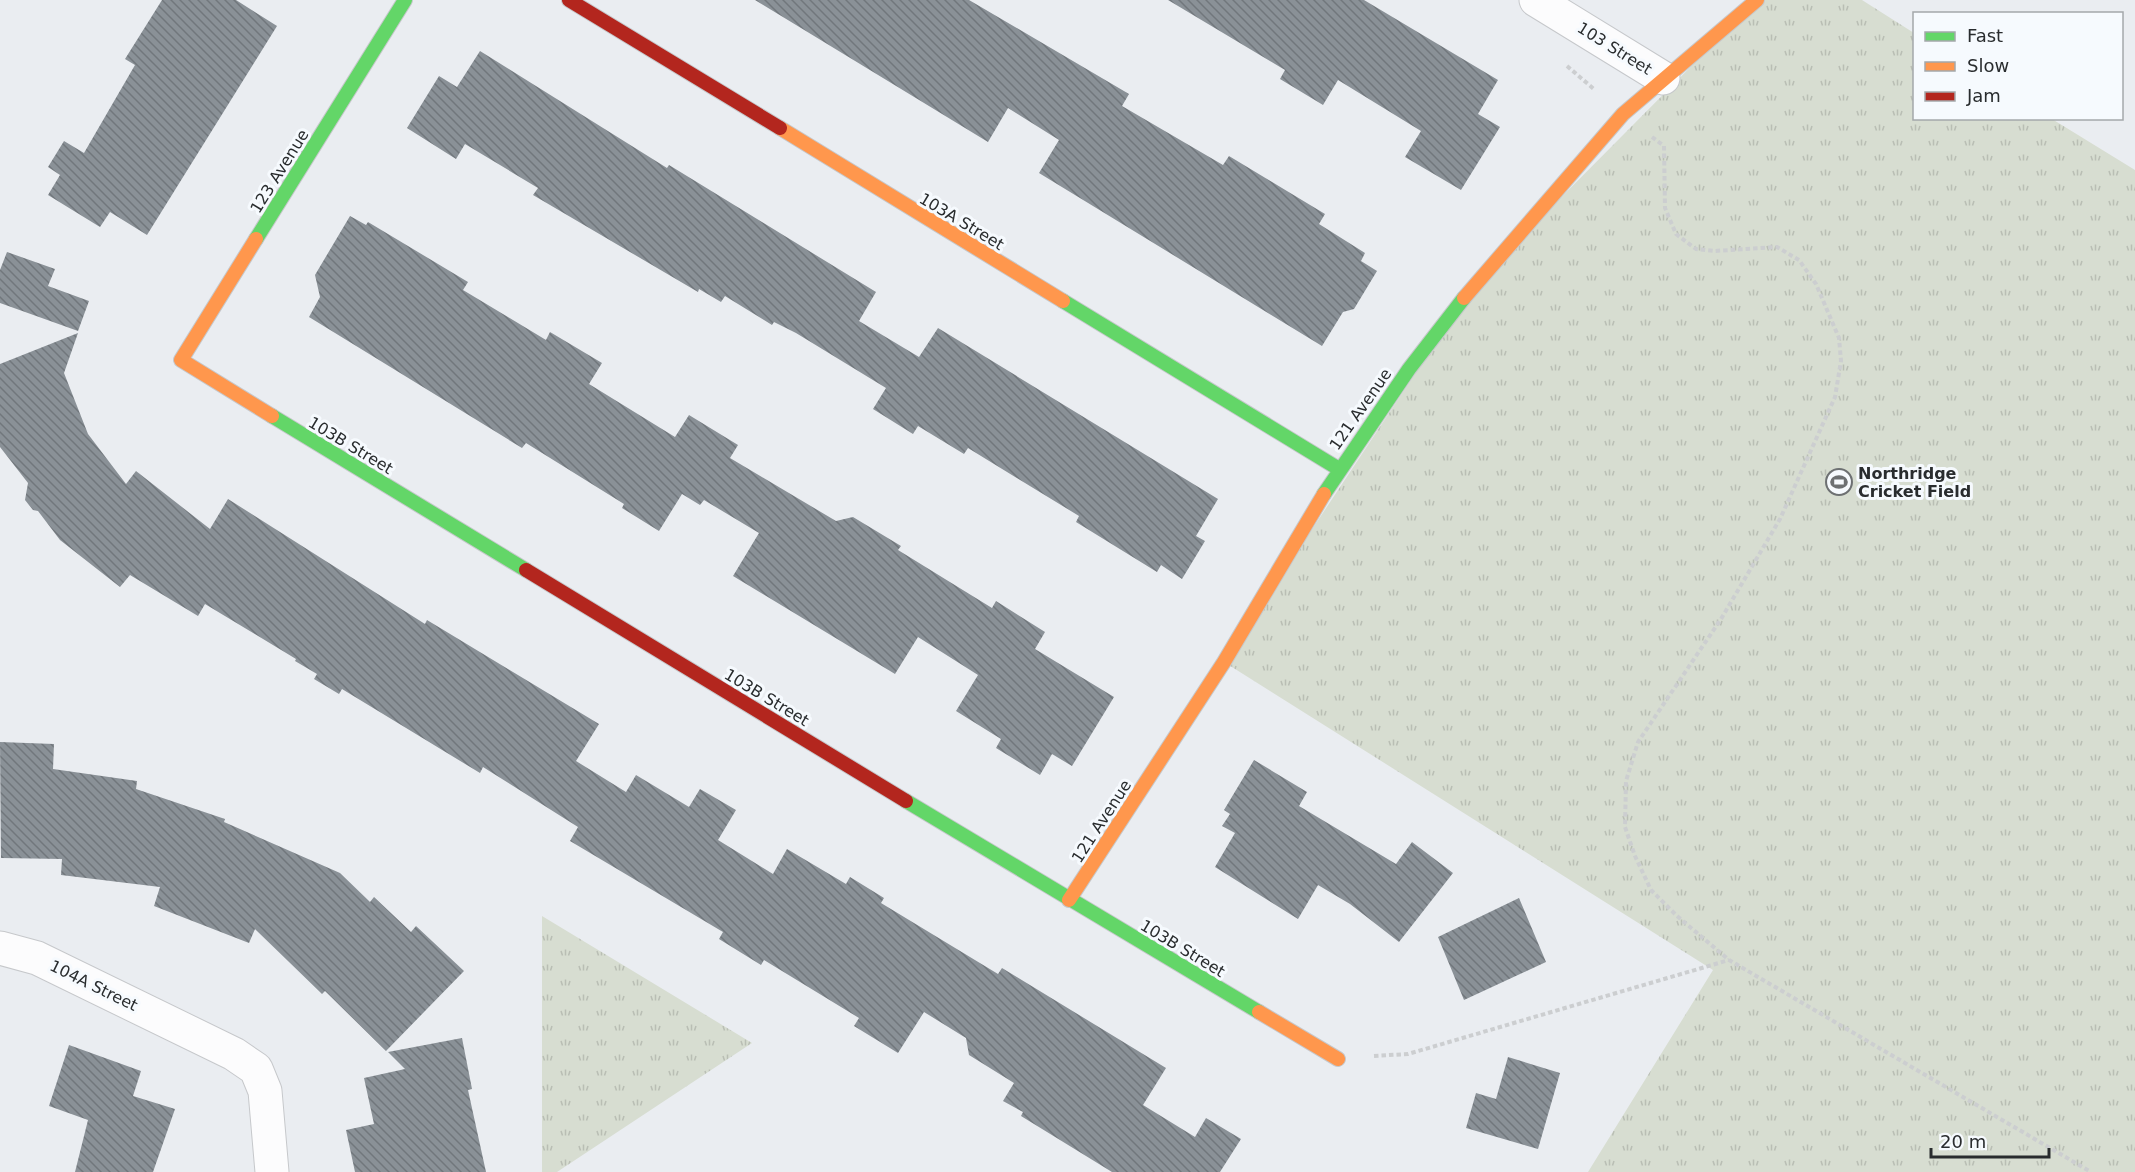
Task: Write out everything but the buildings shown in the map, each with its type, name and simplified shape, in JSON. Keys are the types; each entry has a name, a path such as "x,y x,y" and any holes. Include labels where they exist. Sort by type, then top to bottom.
{"street":[{"name":"123 Avenue","path":"181,360 405,0"},
{"name":"103A Street","path":"569,0 1339,469"},
{"name":"103 Street","path":"1536,0 1663,78"},
{"name":"121 Avenue","path":"1069,900 1224,662 1339,469 1409,369 1474,285 1623,114 1756,0"},
{"name":"103B Street","path":"181,360 1069,900 1338,1059"},
{"name":"104A Street","path":"0,948 37,958 185,1029 234,1054 256,1069 265,1092 272,1172"}],"path":[{"path":"1564,63 1664,146 1665,208 1676,234 1696,249 1777,247 1799,260 1816,284 1839,338 1841,362 1835,397 1780,519 1721,620 1638,742 1626,781 1625,827 1635,856 1651,890 1677,916 1730,960 2091,1172"},
{"path":"1338,1059 1408,1054 1730,960"}],"green space":[{"path":"1757,0 1862,0 1913,32 1913,120 2054,120 2135,170 2135,1172 1588,1172 1713,970 1224,662 1474,285"},
{"path":"542,916 752,1043 557,1172 542,1172"}],"traffic: fast":[{"path":"256,239 405,0"},
{"path":"1324,494 1409,369 1464,298"},
{"path":"1063,301 1339,469"},
{"path":"272,416 526,570"},
{"path":"906,801 1259,1012"}],"traffic: slow":[{"path":"1464,298 1623,114 1757,0"},
{"path":"780,128 1063,301"},
{"path":"256,239 181,360 272,416"},
{"path":"1069,900 1224,662 1324,494"},
{"path":"1259,1012 1338,1059"}],"traffic: jam":[{"path":"569,0 780,128"},
{"path":"526,570 906,801"}],"place":[{"name":"Northridge Cricket Field","path":"1839,482"}]}
